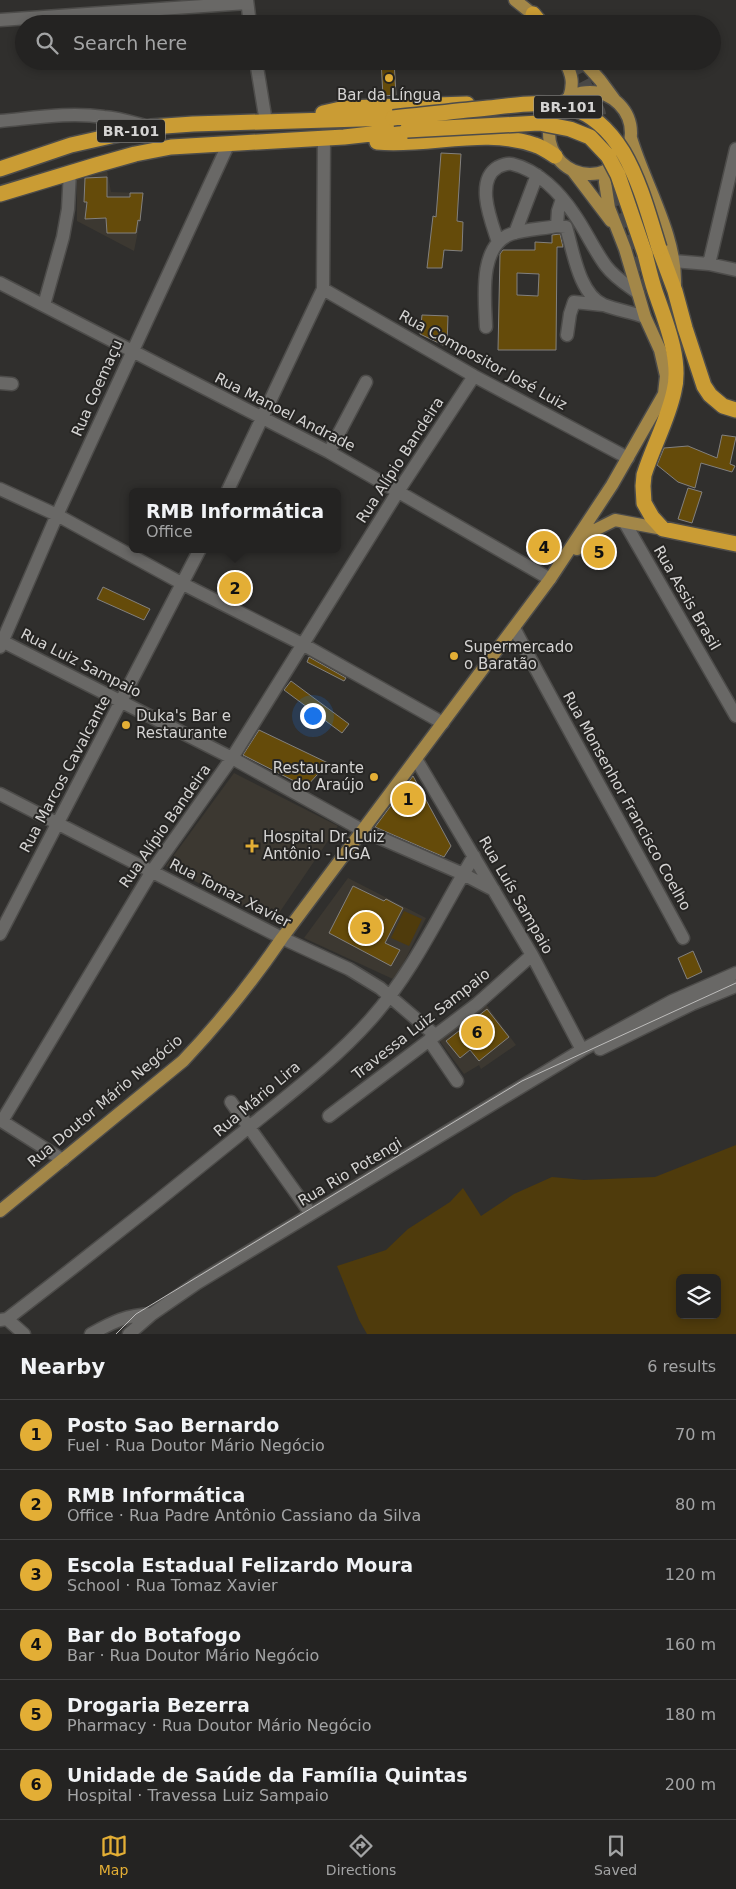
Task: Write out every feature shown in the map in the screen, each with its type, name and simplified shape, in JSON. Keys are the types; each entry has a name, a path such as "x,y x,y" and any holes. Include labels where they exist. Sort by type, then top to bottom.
{"highway":[{"path":"297,121 346,108 466,104 532,98 567,99"},
{"name":"BR-101","path":"0,169 71,145 151,127 393,118 524,104 549,104 573,108 592,118 609,133 623,152 640,191 652,251 654,288 670,332 676,372 675,389 650,457 643,486 644,503 652,517 663,530"},
{"name":"BR-101","path":"0,194 135,154 171,147 228,145 344,137 407,130 539,123 570,129 590,137 608,156 652,251 675,291 704,386 710,395 723,406 736,410"},
{"path":"344,137 380,142 495,138 536,145 556,156"},
{"path":"642,291 676,372"},
{"path":"663,530 736,544"}],"main road":[{"path":"515,0 533,15"},
{"path":"567,99 573,87 570,70"},
{"path":"591,70 600,80 616,101 627,116 630,123 630,138 627,150 622,158 606,170 595,174 584,174 564,165 556,156 550,144 551,120 556,109 567,99 584,92 601,93 616,101"},
{"path":"630,138 663,226 676,272 675,291"},
{"name":"Rua Doutor Mário Negócio","path":"573,170 616,227"},
{"name":"Rua Doutor Mário Negócio","path":"0,1211 183,1060 208,1035 256,976 282,938 550,579 628,458 664,394 666,376 660,350 645,317 642,291 609,208 605,182 606,170"},
{"name":"Rua Doutor Mário Negócio","path":"550,579 566,563 592,531 616,520 663,530"}],"street":[{"path":"57,15 195,3 247,1 249,15"},
{"path":"0,20 15,19"},
{"path":"257,70 266,122"},
{"path":"0,121 86,115 106,117 151,127"},
{"path":"229,488 323,289 324,137"},
{"name":"Rua Coemaçu","path":"1,643 132,351 228,145"},
{"path":"709,264 736,149"},
{"path":"498,242 488,212 487,183 492,171 501,165 510,164 537,175 562,199 574,213 606,266 619,280 642,291"},
{"path":"44,305 63,237 68,209 70,172"},
{"path":"514,233 537,175"},
{"path":"557,226 558,212 562,199"},
{"path":"486,326 485,272 490,256 498,242 514,233 557,226 566,227 582,281 587,291 603,304"},
{"path":"673,261 709,264 736,270"},
{"name":"Rua Manoel Andrade","path":"0,283 329,452 399,490 550,579"},
{"name":"Rua Compositor José Luiz","path":"323,289 474,376 628,458"},
{"path":"567,334 574,302 603,304 645,317"},
{"name":"Rua Alípio Bandeira","path":"1,1121 152,871 232,758 399,490 474,376"},
{"path":"329,452 366,382"},
{"path":"0,489 57,516 183,584 304,645 443,723"},
{"name":"Rua Assis Brasil","path":"625,523 736,716"},
{"name":"Rua Marcos Cavalcante","path":"0,934 198,553"},
{"name":"Rua Monsenhor Francisco Coelho","path":"514,628 577,747 630,838 683,938"},
{"name":"Rua Luiz Sampaio","path":"1,643 232,758 362,830 463,874 494,890"},
{"name":"Rua Luís Sampaio","path":"416,758 532,955 582,1050"},
{"name":"Rua Tomaz Xavier","path":"0,794 282,938 349,968 390,996 432,1038 457,1081"},
{"name":"Rua Mário Lira","path":"4,1319 131,1223 250,1126 354,1037 390,996 474,856"},
{"name":"Travessa Luiz Sampaio","path":"328,1116 477,1004 532,955"},
{"name":"Rua Rio Potengi","path":"152,1314 197,1283 582,1050 672,1001 736,973"},
{"name":"Rua Rio Potengi","path":"555,1066 572,1062 692,1004 736,986"},
{"path":"231,1102 250,1126 311,1214"},
{"path":"1,1121 63,1160"},
{"path":"91,1334 118,1319 136,1314 152,1314"},
{"path":"129,1334 152,1314"},
{"path":"4,1319 23,1334"}],"shaded area":[{"path":"107,170 111,192 143,193 134,251 77,221 77,177"},
{"name":"Hospital Dr. Luiz Antônio - LIGA","path":"234,773 338,826 273,922 166,866"},
{"path":"348,878 426,918 395,980 304,938"},
{"path":"404,911 422,919 409,946 391,938"},
{"path":"485,1003 516,1045 481,1069 479,1065 464,1074 439,1040"},
{"path":"736,1145 736,1334 367,1334 359,1320 337,1266 386,1250 408,1229 450,1202 463,1188 481,1216 514,1194 552,1177 584,1180 655,1177"}],"building":[{"name":"Bar da Língua","path":"382,70 395,70 396,95 383,96"},
{"path":"441,153 461,154 457,221 463,222 462,251 444,250 442,268 427,268 433,216 436,217"},
{"path":"107,177 107,197 130,197 130,193 143,193 140,221 138,220 136,233 107,233 106,218 85,219 87,202 84,202 85,178"},
{"path":"560,234 563,247 557,247 556,350 498,350 500,254 503,250 535,250 535,242 552,243 552,235","holes":["517,273 539,274 538,296 517,295"]},
{"path":"422,315 448,316 447,347 420,334"},
{"path":"722,435 736,437 730,464 735,466 732,472 701,463 695,488 678,482 657,465 664,448 688,446 717,458"},
{"path":"688,488 702,492 692,523 678,519"},
{"path":"595,543 609,554 596,570 584,560"},
{"path":"103,587 150,609 144,620 97,599"},
{"path":"309,657 346,678 344,681 307,662"},
{"path":"291,681 349,724 342,733 284,690"},
{"path":"259,730 328,763 306,787 243,755"},
{"path":"413,776 451,846 444,857 375,827"},
{"path":"353,886 403,908 385,943 400,950 391,966 329,933"},
{"path":"693,951 702,972 687,979 678,958"},
{"path":"487,1009 509,1037 479,1061 470,1050 460,1058 446,1041"}],"tunnel":[{"path":"577,70 598,112 613,183 647,288"}],"tram line":[{"path":"116,1334 136,1314 522,1081 736,983"}],"place":[{"name":"Bar da Língua","path":"389,78"},
{"name":"Bar do Botafogo","path":"544,547"},
{"name":"Drogaria Bezerra","path":"599,552"},
{"name":"RMB Informática","path":"235,588"},
{"name":"Supermercado o Baratão","path":"454,656"},
{"name":"Duka's Bar e Restaurante","path":"126,725"},
{"name":"Restaurante do Araújo","path":"374,777"},
{"name":"Posto Sao Bernardo","path":"408,799"},
{"name":"Hospital Dr. Luiz Antônio - LIGA","path":"252,846"},
{"name":"Escola Estadual Felizardo Moura","path":"366,928"},
{"name":"Unidade de Saúde da Família Quintas","path":"477,1032"}]}
